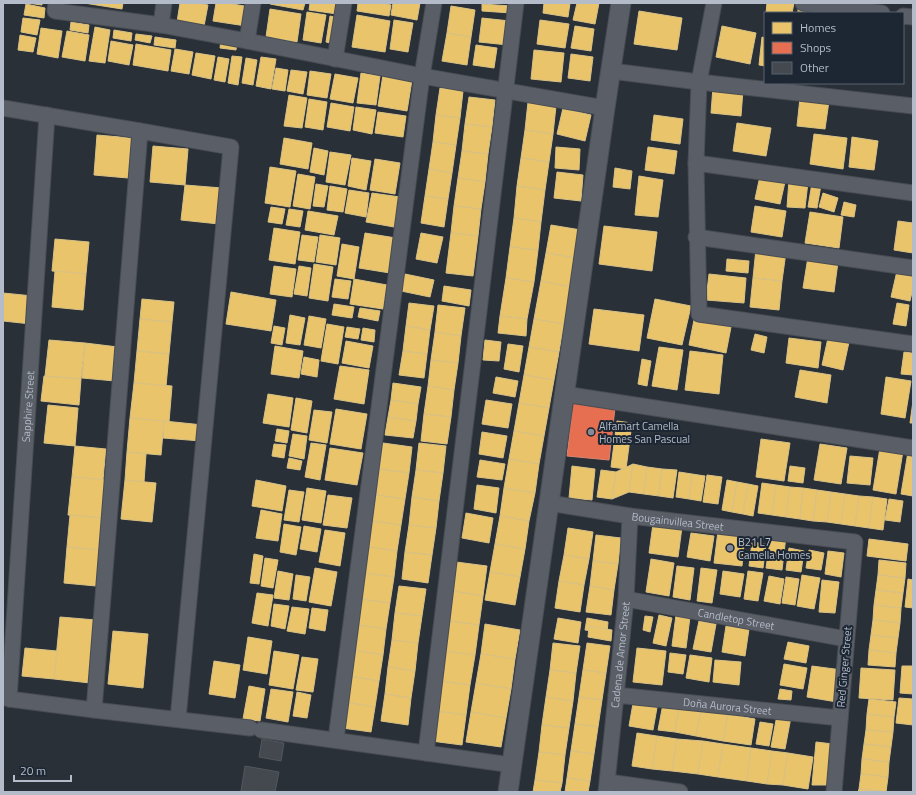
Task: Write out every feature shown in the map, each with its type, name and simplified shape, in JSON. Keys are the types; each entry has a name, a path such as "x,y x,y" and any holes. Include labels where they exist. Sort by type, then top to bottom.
{"street":[{"path":"56,3 56,11 161,25 422,76 605,108"},
{"path":"161,25 164,3"},
{"path":"247,41 253,3"},
{"path":"335,59 344,3"},
{"path":"336,739 422,76 434,3"},
{"path":"426,753 516,3"},
{"path":"508,792 621,3"},
{"path":"714,3 699,82 696,163 698,314 913,344"},
{"path":"803,3 874,12"},
{"path":"611,71 913,106"},
{"path":"3,108 140,130 231,147 178,719"},
{"name":"Sapphire Street","path":"6,697 47,115"},
{"path":"94,710 140,130"},
{"path":"696,163 913,193"},
{"path":"696,237 913,268"},
{"path":"564,394 913,448"},
{"name":"Bougainvillea Street","path":"549,503 630,516 855,542"},
{"name":"Cadena de Amor Street","path":"607,787 626,599 630,516"},
{"name":"Red Ginger Street","path":"834,792 855,542"},
{"name":"Candletop Street","path":"626,599 846,640"},
{"name":"Doña Aurora Street","path":"616,695 840,718"},
{"path":"6,697 94,710 336,739 512,765"},
{"path":"607,787 680,792"}],"building: Homes":[{"path":"28,3 42,3 42,5"},
{"path":"84,3 123,3 122,9"},
{"path":"180,3 197,3 208,5 204,26 177,22"},
{"path":"216,3 227,3 250,7 246,26 213,21"},
{"path":"270,3 305,3 303,10"},
{"path":"310,3 339,3 337,14 309,10"},
{"path":"358,3 381,3 391,5 389,16 357,11"},
{"path":"393,3 420,3 417,20 391,15"},
{"path":"544,3 570,3 568,17 543,13"},
{"path":"577,3 599,3 595,24 573,20"},
{"path":"767,3 794,3 792,12 766,12"},
{"path":"26,4 45,8 44,18 24,15"},
{"path":"482,4 511,6 511,13 482,11"},
{"path":"798,4 816,6 816,12 798,12"},
{"path":"451,6 475,10 471,37 447,33"},
{"path":"270,9 301,14 297,42 266,37"},
{"path":"639,11 682,18 677,50 634,44"},
{"path":"307,12 326,15 321,43 303,40"},
{"path":"357,15 390,21 385,52 352,47"},
{"path":"330,16 338,18 334,44 326,42"},
{"path":"23,18 40,20 37,35 21,32"},
{"path":"482,18 510,21 508,45 479,42"},
{"path":"394,20 413,23 408,52 390,49"},
{"path":"540,20 569,24 565,48 537,44"},
{"path":"71,22 89,25 88,33 70,30"},
{"path":"575,26 594,29 591,51 571,48"},
{"path":"722,26 756,33 750,64 716,57"},
{"path":"95,27 110,30 105,63 89,61"},
{"path":"41,28 62,31 58,58 37,54"},
{"path":"114,30 132,33 131,41 113,38"},
{"path":"67,31 89,35 85,61 62,57"},
{"path":"447,33 471,37 467,65 442,61"},
{"path":"136,34 152,36 150,43 135,40"},
{"path":"20,35 36,38 33,52 18,50"},
{"path":"155,37 176,40 175,48 154,45"},
{"path":"762,37 764,38 764,66 759,65"},
{"path":"221,40 237,42 236,50 220,48"},
{"path":"111,41 133,45 129,65 108,61"},
{"path":"136,44 171,50 168,71 133,65"},
{"path":"476,45 497,48 494,68 473,65"},
{"path":"175,49 193,52 189,74 171,71"},
{"path":"534,50 564,53 561,82 531,79"},
{"path":"196,53 215,56 211,79 192,75"},
{"path":"571,54 593,57 590,81 568,78"},
{"path":"232,56 242,57 238,85 228,83"},
{"path":"218,57 229,59 225,82 214,80"},
{"path":"261,57 276,59 271,89 256,86"},
{"path":"246,58 257,60 253,85 242,83"},
{"path":"276,68 288,70 285,91 272,89"},
{"path":"291,70 307,72 303,94 287,91"},
{"path":"310,71 331,74 327,98 307,95"},
{"path":"361,73 380,76 376,105 357,103"},
{"path":"335,74 358,78 353,103 330,99"},
{"path":"383,75 412,80 407,111 378,106"},
{"path":"713,87 743,90 741,116 711,113"},
{"path":"440,88 463,91 460,118 436,115"},
{"path":"289,95 307,98 302,128 284,126"},
{"path":"469,97 495,100 492,127 465,124"},
{"path":"800,98 829,101 825,129 797,126"},
{"path":"309,99 327,102 323,130 305,127"},
{"path":"528,102 556,106 553,134 525,130"},
{"path":"331,103 354,107 350,131 327,127"},
{"path":"356,107 376,110 372,134 353,130"},
{"path":"563,108 591,115 585,141 557,134"},
{"path":"378,112 406,116 403,137 375,133"},
{"path":"436,115 460,118 456,145 433,142"},
{"path":"654,115 683,119 680,144 651,140"},
{"path":"737,123 771,128 766,156 733,151"},
{"path":"465,124 492,127 488,154 462,151"},
{"path":"525,130 553,134 549,162 521,158"},
{"path":"814,134 847,138 843,169 810,164"},
{"path":"97,135 132,138 128,178 94,175"},
{"path":"852,137 878,141 874,170 849,167"},
{"path":"284,138 312,143 308,169 280,164"},
{"path":"433,142 456,145 452,173 429,169"},
{"path":"153,146 188,149 185,185 150,182"},
{"path":"556,147 580,149 579,170 555,168"},
{"path":"648,147 677,151 674,174 645,170"},
{"path":"314,148 328,151 324,175 310,172"},
{"path":"462,151 488,154 485,182 458,178"},
{"path":"330,152 351,155 345,185 326,182"},
{"path":"352,158 371,161 366,190 348,186"},
{"path":"521,158 549,162 545,190 517,186"},
{"path":"375,159 400,163 395,194 370,190"},
{"path":"270,167 296,171 290,207 265,203"},
{"path":"615,168 632,171 630,189 613,187"},
{"path":"429,169 452,173 448,199 425,196"},
{"path":"557,172 583,175 581,201 554,198"},
{"path":"298,174 315,177 310,209 293,206"},
{"path":"639,176 663,180 658,217 635,215"},
{"path":"760,176 785,182 780,204 755,199"},
{"path":"458,178 485,182 481,209 454,206"},
{"path":"789,180 808,182 805,208 787,207"},
{"path":"812,183 821,185 817,208 808,207"},
{"path":"316,184 328,186 324,207 313,206"},
{"path":"185,185 222,188 219,224 181,220"},
{"path":"330,186 347,189 343,212 327,210"},
{"path":"517,186 545,190 541,222 514,218"},
{"path":"349,190 369,193 366,217 345,213"},
{"path":"372,193 400,197 394,227 366,222"},
{"path":"823,193 838,198 834,212 819,207"},
{"path":"425,196 448,199 444,227 421,223"},
{"path":"844,202 856,205 854,217 841,215"},
{"path":"454,206 481,209 478,236 451,233"},
{"path":"755,206 786,211 782,237 751,232"},
{"path":"271,207 285,209 282,224 268,222"},
{"path":"289,209 303,211 300,227 286,225"},
{"path":"308,211 338,216 334,235 305,230"},
{"path":"810,212 843,217 839,248 805,243"},
{"path":"514,218 541,222 538,250 510,247"},
{"path":"898,221 913,223 913,253 894,250"},
{"path":"551,225 581,230 576,258 546,253"},
{"path":"604,226 657,232 652,271 599,264"},
{"path":"274,228 300,232 295,264 269,260"},
{"path":"365,233 396,238 390,273 359,268"},
{"path":"421,233 443,237 437,263 416,259"},
{"path":"451,233 478,236 473,276 446,273"},
{"path":"302,235 318,237 314,262 298,260"},
{"path":"320,235 340,238 336,265 316,262"},
{"path":"55,239 89,242 86,274 52,271"},
{"path":"342,244 359,247 354,279 337,276"},
{"path":"510,247 538,250 534,282 506,278"},
{"path":"756,249 786,252 782,281 753,278"},
{"path":"546,253 576,258 571,287 541,281"},
{"path":"808,257 838,262 834,292 803,288"},
{"path":"727,259 749,261 748,273 726,271"},
{"path":"314,264 333,267 328,301 309,298"},
{"path":"274,266 296,269 292,297 270,294"},
{"path":"299,266 311,268 307,296 294,294"},
{"path":"55,271 86,274 83,310 52,307"},
{"path":"897,271 913,274 913,288 910,301 891,297"},
{"path":"405,274 434,280 430,297 401,291"},
{"path":"709,274 746,278 744,303 706,300"},
{"path":"506,278 534,282 527,319 500,316"},
{"path":"753,278 782,281 779,310 750,307"},
{"path":"335,279 351,281 348,299 332,297"},
{"path":"354,279 387,285 383,309 350,304"},
{"path":"541,281 571,287 564,324 534,319"},
{"path":"444,286 471,290 469,306 442,301"},
{"path":"231,292 276,300 271,331 226,324"},
{"path":"3,293 33,296 31,324 3,321"},
{"path":"142,299 174,302 172,322 140,319"},
{"path":"655,299 691,306 682,345 647,338"},
{"path":"409,303 434,306 430,330 406,326"},
{"path":"897,303 909,305 906,326 893,324"},
{"path":"334,304 354,307 352,318 332,315"},
{"path":"438,305 465,308 461,336 435,332"},
{"path":"360,308 380,311 378,321 358,317"},
{"path":"594,309 644,315 639,351 589,344"},
{"path":"290,315 305,318 300,345 286,343"},
{"path":"309,316 326,319 321,348 304,345"},
{"path":"500,316 527,319 526,336 498,333"},
{"path":"140,319 172,322 169,354 137,351"},
{"path":"534,319 564,324 559,352 529,347"},
{"path":"694,320 731,327 726,353 689,345"},
{"path":"327,324 344,327 338,364 321,361"},
{"path":"274,326 285,328 282,345 271,343"},
{"path":"406,326 430,330 427,354 403,351"},
{"path":"347,327 360,329 358,339 345,337"},
{"path":"363,328 375,330 374,342 361,340"},
{"path":"435,332 461,336 458,363 431,360"},
{"path":"755,334 767,337 764,353 751,350"},
{"path":"789,338 821,342 818,368 786,363"},
{"path":"828,338 849,342 843,370 822,365"},
{"path":"49,340 85,343 81,379 45,376"},
{"path":"485,340 501,342 499,361 483,360"},
{"path":"346,341 373,346 369,368 342,363"},
{"path":"85,343 118,347 115,381 82,378"},
{"path":"508,344 523,346 519,372 504,369"},
{"path":"275,346 303,351 299,378 271,374"},
{"path":"529,347 559,352 554,380 524,375"},
{"path":"659,347 683,350 677,390 652,386"},
{"path":"137,351 169,354 166,386 134,383"},
{"path":"403,351 427,354 424,378 399,375"},
{"path":"690,351 723,355 719,394 685,390"},
{"path":"904,352 913,353 913,375 901,374"},
{"path":"304,357 319,360 317,377 301,374"},
{"path":"642,359 651,361 647,386 638,384"},
{"path":"431,360 458,363 454,390 428,386"},
{"path":"340,366 369,370 364,404 334,399"},
{"path":"800,370 831,375 827,403 795,397"},
{"path":"524,375 554,380 549,408 519,403"},
{"path":"44,376 81,379 79,405 41,401"},
{"path":"496,377 518,381 515,397 493,393"},
{"path":"886,377 911,381 905,418 881,414"},
{"path":"134,383 172,386 169,422 130,418"},
{"path":"393,383 421,387 418,404 391,400"},
{"path":"428,386 454,390 451,417 424,414"},
{"path":"268,394 293,398 289,427 263,423"},
{"path":"296,398 312,401 307,433 291,430"},
{"path":"391,400 418,404 416,421 388,417"},
{"path":"486,400 512,404 508,428 482,424"},
{"path":"913,401 913,423 910,423"},
{"path":"519,403 549,408 544,436 514,431"},
{"path":"48,405 78,408 75,446 44,443"},
{"path":"336,409 367,414 361,449 330,444"},
{"path":"314,410 332,412 327,443 309,440"},
{"path":"424,414 451,417 447,444 421,441"},
{"path":"388,417 416,421 413,438 385,435"},
{"path":"130,418 164,421 161,455 127,452"},
{"path":"164,421 203,425 201,441 163,438"},
{"path":"617,421 632,423 626,469 611,467"},
{"path":"277,429 289,431 287,443 275,441"},
{"path":"514,431 544,436 539,464 509,459"},
{"path":"482,432 507,436 503,458 479,454"},
{"path":"293,434 307,436 304,459 289,456"},
{"path":"761,439 790,443 784,481 756,477"},
{"path":"311,443 326,445 320,480 305,477"},
{"path":"383,443 412,447 409,473 379,469"},
{"path":"419,443 446,446 443,473 416,470"},
{"path":"274,444 286,445 284,458 272,456"},
{"path":"820,444 847,448 841,484 814,480"},
{"path":"75,446 106,449 103,480 72,477"},
{"path":"330,448 363,453 357,485 325,480"},
{"path":"880,448 903,451 896,494 873,490"},
{"path":"127,452 146,454 144,482 125,480"},
{"path":"908,452 913,453 913,496 901,494"},
{"path":"850,456 873,458 870,485 847,483"},
{"path":"289,458 302,461 300,470 287,468"},
{"path":"509,459 539,464 535,493 504,488"},
{"path":"480,460 505,464 502,480 477,477"},
{"path":"633,464 629,492 612,499 616,472"},
{"path":"633,464 647,467 644,494 629,492"},
{"path":"572,466 595,469 592,500 569,498"},
{"path":"790,466 805,468 803,483 788,481"},
{"path":"647,467 662,469 659,496 644,494"},
{"path":"379,469 409,473 405,499 376,495"},
{"path":"662,469 677,470 673,498 659,496"},
{"path":"416,470 443,473 439,501 412,497"},
{"path":"601,470 616,472 612,499 597,497"},
{"path":"679,472 692,474 689,499 676,497"},
{"path":"692,474 705,476 701,501 689,499"},
{"path":"707,475 722,477 718,504 703,502"},
{"path":"72,477 107,480 103,518 68,515"},
{"path":"125,480 156,483 152,522 121,519"},
{"path":"256,480 286,486 282,511 252,506"},
{"path":"727,480 737,482 732,512 722,510"},
{"path":"737,482 748,484 743,514 732,512"},
{"path":"762,483 776,485 772,515 758,513"},
{"path":"748,484 758,486 753,516 743,514"},
{"path":"477,485 499,488 496,513 474,509"},
{"path":"776,485 790,487 786,517 772,515"},
{"path":"790,487 803,488 800,519 786,517"},
{"path":"307,488 326,491 321,523 302,520"},
{"path":"504,488 535,493 529,521 500,516"},
{"path":"803,488 817,490 813,521 800,519"},
{"path":"289,490 304,492 299,522 284,520"},
{"path":"817,490 831,492 827,522 813,521"},
{"path":"831,492 845,494 841,524 827,522"},
{"path":"845,494 859,496 855,526 841,524"},
{"path":"328,495 352,498 347,528 323,525"},
{"path":"376,495 405,499 401,525 372,521"},
{"path":"859,496 873,497 869,528 855,526"},
{"path":"412,497 439,501 436,528 409,525"},
{"path":"873,497 887,499 883,530 869,528"},
{"path":"889,499 903,501 900,522 885,520"},
{"path":"261,510 282,514 278,541 256,538"},
{"path":"466,513 493,518 489,543 462,538"},
{"path":"70,515 103,518 100,550 67,547"},
{"path":"500,516 529,521 525,549 495,544"},
{"path":"372,521 401,525 397,551 368,547"},
{"path":"284,524 301,527 296,555 280,552"},
{"path":"653,524 682,527 678,557 649,553"},
{"path":"409,525 436,528 432,555 405,552"},
{"path":"304,526 321,529 317,552 300,549"},
{"path":"568,528 593,532 589,559 564,555"},
{"path":"325,530 345,533 340,566 319,562"},
{"name":"B21 L7 Camella Homes","path":"718,531 745,534 742,566 714,563"},
{"path":"691,533 714,536 710,561 687,557"},
{"path":"771,534 786,536 782,570 766,568"},
{"path":"596,535 621,538 618,564 593,561"},
{"path":"869,539 908,544 906,561 867,556"},
{"path":"752,542 766,544 763,568 749,566"},
{"path":"495,544 525,549 520,577 490,572"},
{"path":"67,547 100,550 96,586 64,583"},
{"path":"368,547 397,551 394,577 364,573"},
{"path":"789,548 804,551 801,572 786,570"},
{"path":"809,550 824,553 821,570 806,568"},
{"path":"828,551 844,553 841,577 825,574"},
{"path":"405,552 432,555 428,583 402,579"},
{"path":"254,554 263,556 259,584 250,583"},
{"path":"564,555 589,559 584,585 559,581"},
{"path":"265,558 278,560 273,588 261,586"},
{"path":"651,559 674,563 669,596 646,592"},
{"path":"879,560 906,563 905,578 878,575"},
{"path":"593,561 618,564 614,590 590,586"},
{"path":"456,562 487,566 483,596 452,591"},
{"path":"677,566 694,568 690,600 673,597"},
{"path":"315,568 337,572 331,606 309,602"},
{"path":"701,568 717,570 712,603 697,601"},
{"path":"278,571 293,574 289,600 274,598"},
{"path":"723,571 744,574 740,597 720,594"},
{"path":"748,571 763,573 758,601 744,599"},
{"path":"490,572 520,577 515,605 485,600"},
{"path":"364,573 394,577 390,603 361,599"},
{"path":"296,575 310,577 306,601 293,599"},
{"path":"802,575 820,578 814,609 797,606"},
{"path":"878,575 905,578 903,593 876,590"},
{"path":"769,576 784,579 780,604 764,601"},
{"path":"786,577 799,579 795,605 782,603"},
{"path":"908,579 913,580 913,608 905,607"},
{"path":"822,580 839,582 835,613 819,612"},
{"path":"559,581 584,585 580,612 555,608"},
{"path":"399,586 426,589 422,616 395,613"},
{"path":"590,586 614,590 611,615 586,612"},
{"path":"876,590 903,593 901,608 874,605"},
{"path":"452,591 483,596 479,625 448,621"},
{"path":"257,593 273,595 268,626 252,623"},
{"path":"361,599 390,603 386,629 357,625"},
{"path":"274,604 289,606 285,629 271,626"},
{"path":"874,605 901,608 900,623 873,620"},
{"path":"292,607 309,609 305,634 287,631"},
{"path":"312,608 328,610 325,631 309,628"},
{"path":"395,613 422,616 418,643 392,640"},
{"path":"659,615 672,618 666,646 653,643"},
{"path":"676,615 690,617 686,648 672,646"},
{"path":"645,616 653,617 650,632 643,630"},
{"path":"60,617 96,620 90,683 54,679"},
{"path":"558,618 581,622 578,643 554,639"},
{"path":"587,618 608,622 607,633 585,630"},
{"path":"873,620 900,623 898,638 871,635"},
{"path":"448,621 479,625 475,655 444,651"},
{"path":"699,621 716,624 711,652 693,649"},
{"path":"485,624 520,630 515,659 481,654"},
{"path":"357,625 386,629 383,655 353,650"},
{"path":"589,626 612,630 611,641 588,637"},
{"path":"726,626 749,629 745,656 722,652"},
{"path":"113,631 148,634 143,688 108,684"},
{"path":"871,635 898,638 896,653 869,650"},
{"path":"248,637 272,641 267,674 243,670"},
{"path":"392,640 418,643 415,671 388,667"},
{"path":"788,642 809,646 806,663 784,659"},
{"path":"553,643 580,646 576,673 550,670"},
{"path":"587,643 610,646 606,673 583,670"},
{"path":"25,648 57,651 54,679 22,676"},
{"path":"637,648 666,651 662,685 633,682"},
{"path":"353,650 383,655 379,681 349,676"},
{"path":"869,650 896,653 895,667 868,665"},
{"path":"274,651 299,655 293,689 269,685"},
{"path":"444,651 475,655 470,685 439,681"},
{"path":"670,653 686,655 683,674 668,672"},
{"path":"481,654 515,659 511,689 476,683"},
{"path":"690,655 712,658 709,682 686,678"},
{"path":"302,657 318,659 313,692 296,690"},
{"path":"715,660 741,662 739,685 713,682"},
{"path":"214,661 240,665 235,698 209,694"},
{"path":"784,664 807,668 803,689 780,685"},
{"path":"812,666 842,670 837,702 807,697"},
{"path":"902,666 913,666 913,694 900,693"},
{"path":"388,667 415,671 411,698 385,694"},
{"path":"861,668 895,670 893,700 859,698"},
{"path":"550,670 576,673 573,701 546,697"},
{"path":"583,670 606,673 602,700 579,697"},
{"path":"349,676 379,681 375,707 345,702"},
{"path":"439,681 470,685 466,715 435,711"},
{"path":"476,683 511,689 506,718 471,712"},
{"path":"249,686 265,689 260,721 243,719"},
{"path":"271,689 293,692 288,722 266,718"},
{"path":"780,689 792,691 791,700 778,699"},
{"path":"297,692 311,695 307,718 293,716"},
{"path":"385,694 411,698 408,725 381,721"},
{"path":"546,697 573,701 569,728 542,725"},
{"path":"579,697 602,700 598,727 575,724"},
{"path":"634,698 658,702 653,730 629,726"},
{"path":"899,698 913,699 913,725 896,723"},
{"path":"869,699 896,702 894,717 867,714"},
{"path":"345,702 375,707 371,732 342,728"},
{"path":"663,704 679,706 675,732 658,730"},
{"path":"679,706 701,710 696,736 675,732"},
{"path":"701,710 728,714 723,741 696,736"},
{"path":"435,711 466,715 462,745 431,741"},
{"path":"471,712 506,718 501,747 466,742"},
{"path":"728,714 755,719 751,745 723,741"},
{"path":"867,714 894,717 893,732 866,730"},
{"path":"777,715 791,717 785,749 771,747"},
{"path":"760,722 773,724 769,746 756,744"},
{"path":"575,724 598,727 594,754 571,751"},
{"path":"542,725 569,728 565,755 539,752"},
{"path":"866,730 893,732 891,747 864,744"},
{"path":"637,733 657,736 652,769 632,766"},
{"path":"657,736 677,739 672,771 652,769"},
{"path":"677,739 703,741 698,774 672,771"},
{"path":"703,741 723,744 718,777 698,774"},
{"path":"816,742 833,744 828,785 812,785"},
{"path":"723,744 751,748 747,781 718,777"},
{"path":"864,744 891,747 889,762 862,759"},
{"path":"751,748 772,751 767,784 747,781"},
{"path":"571,751 594,754 590,781 567,778"},
{"path":"772,751 788,753 783,785 767,784"},
{"path":"539,752 565,755 562,783 535,780"},
{"path":"788,753 813,757 808,789 783,785"},
{"path":"862,759 889,762 888,777 861,774"},
{"path":"861,774 888,777 886,792 859,789"},
{"path":"567,778 590,781 588,792 565,792"},
{"path":"535,780 562,783 560,792 533,792"},
{"path":"859,789 885,792 858,792"}],"building: Shops":[{"name":"Alfamart Camella Homes San Pascual","path":"573,403 615,408 609,460 567,456"}],"building: Other":[{"path":"262,739 284,743 281,761 259,757"},
{"path":"245,766 279,772 275,792 241,791"}],"place":[{"name":"Alfamart Camella Homes San Pascual","path":"591,432"},
{"name":"B21 L7 Camella Homes","path":"730,548"}]}
